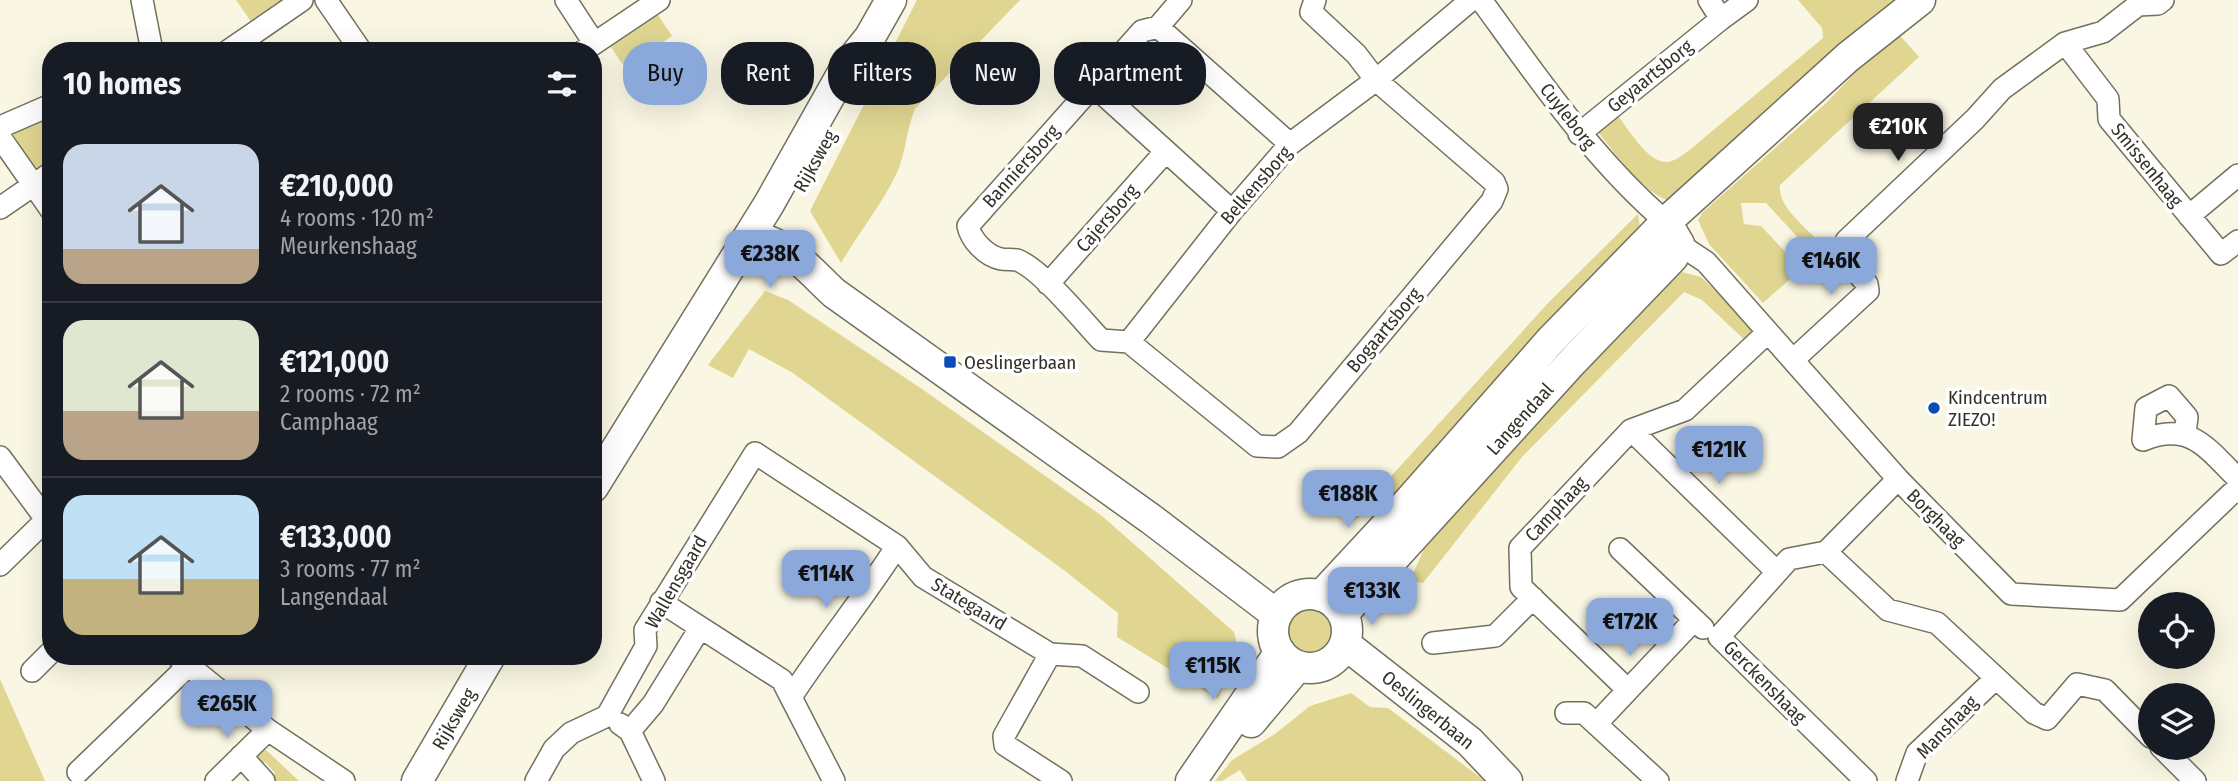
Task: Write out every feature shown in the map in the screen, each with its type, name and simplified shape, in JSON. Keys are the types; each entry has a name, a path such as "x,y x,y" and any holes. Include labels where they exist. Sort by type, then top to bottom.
{"street":[{"path":"142,0 150,42"},
{"path":"241,42 302,0"},
{"path":"326,0 355,42"},
{"path":"566,0 587,42"},
{"path":"596,42 659,0"},
{"name":"Rijksweg","path":"602,473 664,374 760,244 846,67 870,37 891,0"},
{"name":"Banniersborg","path":"1132,42 1142,31 1157,27 1181,0"},
{"path":"1315,0 1311,12 1356,54 1376,80"},
{"name":"Belkensborg","path":"1129,342 1232,211 1290,144 1376,80 1471,0"},
{"name":"Cuyleborg","path":"1481,0 1578,134 1672,233"},
{"path":"1709,0 1721,19"},
{"name":"Geyaartsborg","path":"1578,134 1747,0"},
{"name":"Langendaal","path":"1332,605 1673,257 1672,233 1848,57 1920,0"},
{"path":"1793,360 1868,291 1867,284 1843,257 1846,241 1980,113 1999,91 2065,43 2104,32 2138,5 2158,4 2163,0"},
{"path":"1157,27 1290,144"},
{"name":"Smissenhaag","path":"2065,43 2108,99 2109,119 2221,254 2238,242"},
{"name":"Bogaartsborg","path":"1129,342 1257,446 1278,447 1298,433 1492,201 1497,189 1494,182 1376,80"},
{"name":"Banniersborg","path":"1077,105 968,226 970,237 988,253 998,259 1018,261 1048,284 1101,340 1129,342"},
{"path":"1115,105 1232,211"},
{"path":"0,127 42,110"},
{"path":"0,137 42,179 0,208"},
{"name":"Cajersborg","path":"1048,284 1166,151"},
{"name":"Smissenhaag","path":"2189,216 2235,185"},
{"name":"Borghaag","path":"1672,233 1706,262 1898,479 2011,594 2120,600 2232,493 2238,492"},
{"path":"760,244 790,253 834,293 1152,519 1277,615"},
{"name":"Camphaag","path":"1628,690 1521,587 1520,548 1631,430 1685,410 1769,332"},
{"path":"1631,430 1777,572"},
{"path":"2185,433 2207,449 2238,479"},
{"name":"Stategaard","path":"755,453 897,546 923,576 1050,654 1082,656 1138,692"},
{"name":"Wallensgaard","path":"607,716 646,646 645,630 755,453"},
{"path":"0,457 42,515"},
{"path":"1826,552 1898,479"},
{"path":"0,565 42,528"},
{"path":"791,697 835,631 856,610 897,546"},
{"path":"1620,549 1711,635 1719,636"},
{"name":"Gerckenshaag","path":"1826,552 1789,559 1719,636 1866,781"},
{"name":"Manshaag","path":"1826,552 1888,610 1937,623 2034,713 2047,719 2077,684 2105,690 2138,724"},
{"path":"1310,594 1332,605 1347,626 1339,652 1317,668 1289,659 1273,637 1277,615 1293,598 1310,594"},
{"path":"1433,643 1495,636 1533,598"},
{"path":"661,602 782,680 834,781"},
{"path":"1596,724 1695,620"},
{"path":"630,731 653,704 700,628"},
{"name":"Oeslingerbaan","path":"1339,652 1496,781"},
{"name":"Oeslingerbaan","path":"1339,652 1470,742 1507,781"},
{"path":"1050,654 1004,736 1004,745 1062,781"},
{"path":"1191,781 1289,659"},
{"path":"1196,781 1289,659"},
{"path":"32,671 42,661"},
{"path":"78,772 179,665"},
{"path":"188,665 268,730 344,781"},
{"name":"Rijksweg","path":"417,781 485,665"},
{"name":"Manshaag","path":"1907,781 1917,753 1995,679"},
{"path":"1566,713 1584,713 1658,781"},
{"path":"536,781 554,750 571,733 607,716 630,731 653,781"},
{"path":"216,781 268,730"},
{"path":"241,756 264,781"},
{"path":"2174,760 2195,781"}],"shaded area":[{"path":"236,0 292,0 254,26"},
{"path":"917,0 1020,0 980,42 950,42 950,73 936,87 936,42 896,42"},
{"path":"1798,0 1906,0 1673,201 1653,192 1631,171 1595,128 1616,113 1653,157 1660,161 1674,160 1692,148 1823,38 1822,28"},
{"path":"658,15 672,36 663,42 623,42 623,65 611,47"},
{"path":"1896,31 1919,57 1780,185 1780,193 1788,209 1821,244 1812,248 1803,243 1766,203 1741,203 1744,224 1761,226 1790,257 1809,262 1763,303 1709,244 1698,220 1703,212 1825,104"},
{"path":"864,105 919,105 915,109 893,181 841,263 810,211"},
{"path":"42,119 42,167 36,171 11,131"},
{"path":"1638,214 1640,227 1403,487 1346,526 1549,302"},
{"path":"1682,272 1701,277 1757,331 1748,343 1702,300 1684,292 1522,457 1423,583 1410,581 1427,542 1470,487 1670,278"},
{"path":"765,291 788,300 922,389 1102,516 1234,632 1238,648 1218,699 1117,637 1118,613 1065,571 793,373 749,349 733,378 708,365"},
{"path":"1303,603 1315,603 1325,607 1333,615 1337,631 1333,647 1325,655 1315,659 1303,659 1293,655 1285,647 1281,637 1281,625 1285,615 1293,607"},
{"path":"0,679 45,781 0,781"},
{"path":"1351,693 1370,707 1388,708 1485,781 1247,781 1240,770 1222,781 1215,781 1232,760 1275,734 1310,706"},
{"path":"265,749 299,781 275,781 271,778 275,773 265,762 261,766 256,758"}],"place":[{"name":"Oeslingerbaan","path":"950,362"},
{"name":"Kindcentrum ZIEZO!","path":"1934,408"}]}
